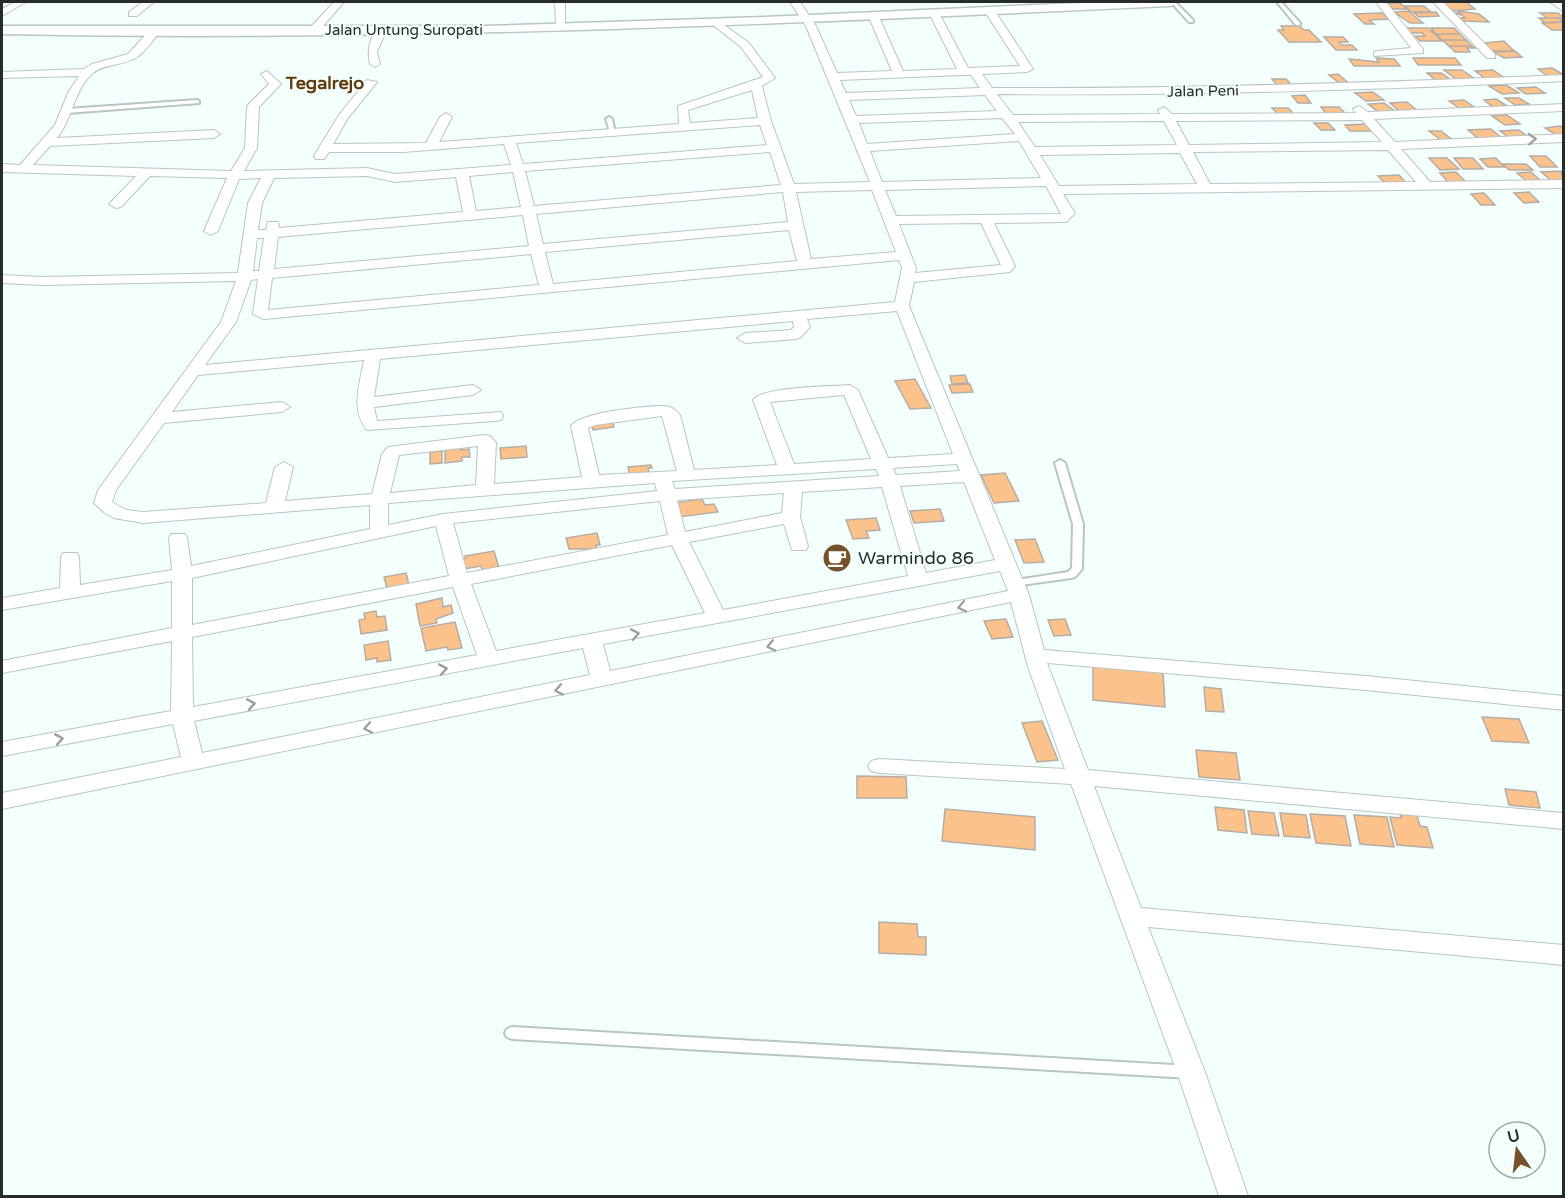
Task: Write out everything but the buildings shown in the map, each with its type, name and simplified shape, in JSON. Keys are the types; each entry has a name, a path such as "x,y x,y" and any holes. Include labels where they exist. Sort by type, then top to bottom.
{"street":[{"path":"2,13 21,2"},
{"path":"133,14 149,2"},
{"path":"314,30 339,2"},
{"path":"560,2 561,26"},
{"path":"795,2 806,19 852,120 909,268 902,306 1016,589 1035,656 1191,1072 1234,1197"},
{"name":"Jalan Untung Suropati","path":"2,30 381,31 806,19 990,10 1038,4 1172,2"},
{"path":"1378,54 1419,51 1381,2"},
{"path":"1438,2 1491,56"},
{"path":"1555,2 1563,9"},
{"path":"831,77 1027,69 990,10"},
{"path":"890,220 1061,219 1068,213 1023,137 989,91 970,73 934,13"},
{"path":"873,15 900,75"},
{"path":"686,126 682,108 769,80 745,45 716,22"},
{"path":"24,168 61,126 74,93 87,72 96,66 132,56 156,31"},
{"path":"375,64 372,52 381,31"},
{"path":"2,75 87,72"},
{"path":"211,231 220,203 251,148 253,106 275,84 267,74"},
{"name":"Jalan Peni","path":"842,97 989,91 1152,92 1336,88 1563,78"},
{"path":"1535,80 1563,99"},
{"path":"308,174 343,117 371,82"},
{"path":"756,85 765,121 788,184 805,263"},
{"path":"1336,88 1366,116 1427,186"},
{"path":"1152,92 1170,119 1206,189"},
{"path":"852,120 1366,116 1563,107"},
{"path":"431,146 436,132 446,117"},
{"path":"325,148 431,146 765,121"},
{"path":"49,142 214,134"},
{"path":"862,148 1023,137"},
{"path":"1396,149 1563,138"},
{"path":"509,140 519,168 529,207 535,249 547,288"},
{"path":"2,168 237,175 367,172 395,178 774,148"},
{"path":"1035,155 1396,149 1563,150"},
{"path":"93,170 106,157"},
{"path":"116,204 147,172"},
{"path":"462,174 469,213"},
{"path":"265,175 255,203 241,277 228,322 107,490 103,503 110,510 150,516 379,503 485,490 592,481 665,485 687,475 790,478"},
{"path":"250,231 788,184 1051,182 1206,189 1563,184"},
{"path":"908,278 1005,269 1008,266 986,220"},
{"path":"2,279 241,277 795,225"},
{"path":"273,229 260,314 264,315 904,255"},
{"path":"193,370 902,306"},
{"path":"745,338 796,334 802,327 799,316"},
{"path":"373,355 365,403 369,424 380,427 495,416"},
{"path":"799,546 791,517 790,478 761,400 773,396 847,389 851,391 886,472 919,580"},
{"path":"365,403 473,390"},
{"path":"159,418 282,407"},
{"path":"592,481 579,426 591,420 665,411 672,415 687,475"},
{"path":"379,532 379,503 391,454 394,452 484,440 487,443 485,490"},
{"path":"274,508 284,467"},
{"path":"2,604 182,574 443,519 665,485 966,467"},
{"path":"665,485 678,539 717,618"},
{"path":"2,667 791,517"},
{"path":"443,519 460,580 489,661"},
{"path":"178,538 182,574 182,717 193,762"},
{"path":"70,557 70,593"},
{"path":"2,749 1005,564"},
{"path":"2,801 602,681 1016,589"},
{"path":"592,642 602,681"},
{"path":"1035,656 1354,682 1563,703"},
{"path":"879,766 1080,777 1563,821"},
{"path":"1133,916 1563,955"}],"lane":[{"path":"1172,2 1191,21"},
{"path":"1280,2 1298,24"},
{"path":"67,111 197,102"},
{"path":"609,119 614,132"},
{"path":"1016,589 1071,574 1077,570 1078,524 1060,464"},
{"path":"512,1033 1191,1072"}],"place":[{"name":"Warmindo 86","path":"837,558"}],"district":[{"name":"Tegalrejo","path":"325,83"}]}
